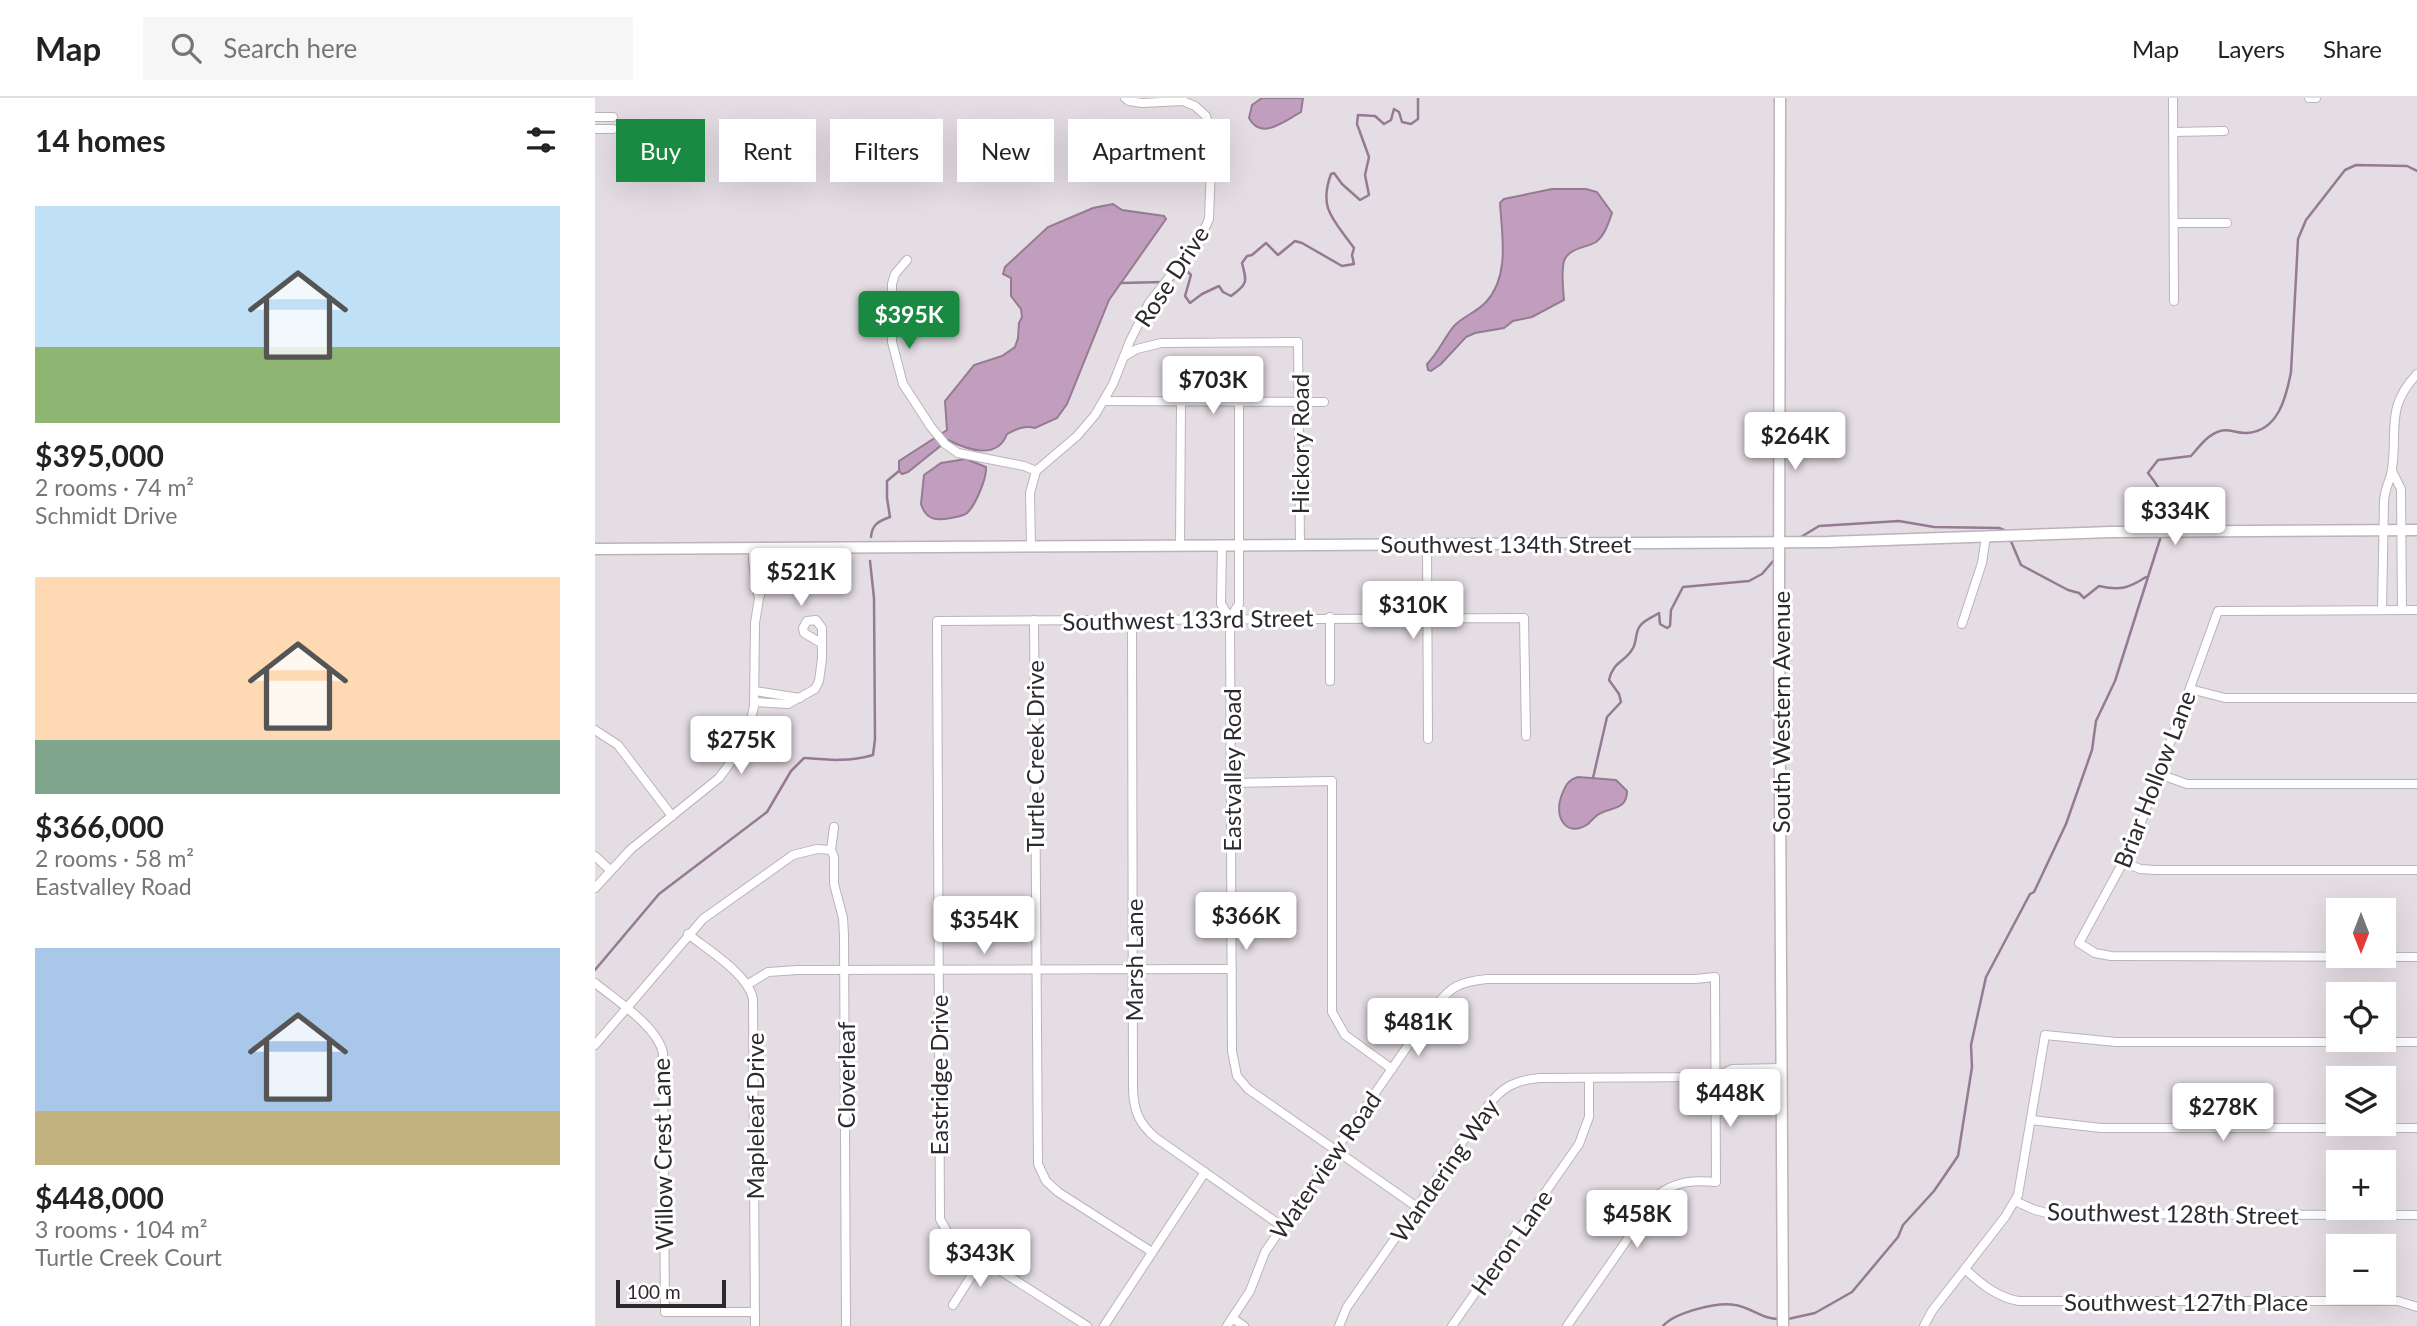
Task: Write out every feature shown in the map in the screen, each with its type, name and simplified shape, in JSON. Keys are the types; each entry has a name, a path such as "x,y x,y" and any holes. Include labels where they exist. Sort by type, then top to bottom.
{"main road":[{"name":"South Western Avenue","path":"1780,98 1783,1326"},
{"name":"Southwest 134th Street","path":"595,549 1779,542 2148,532 2417,530"}],"street":[{"name":"Rose Drive","path":"1036,471 1077,436 1104,401 1149,303 1205,229 1210,214 1212,137 1209,123 1202,111 1182,101 1142,103 1129,102 1125,98"},
{"path":"2173,98 2174,301"},
{"path":"2309,98 2316,98"},
{"path":"613,117 596,117 596,129 613,129"},
{"path":"2173,132 2224,131"},
{"path":"2174,223 2227,223"},
{"path":"907,260 895,274 892,284 892,342 903,384 945,444 963,455 1024,466 1036,471 1030,493 1031,547"},
{"name":"Hickory Road","path":"1125,356 1137,349 1161,343 1299,342 1300,545"},
{"path":"2417,374 2401,395 2394,413 2392,471 2385,490 2382,610 2417,610"},
{"path":"1104,401 1324,402"},
{"path":"1179,546 1181,402"},
{"name":"Eastvalley Road","path":"1230,618 1239,604 1239,402"},
{"path":"2392,471 2400,485 2402,610"},
{"path":"1962,624 1982,563 1986,536"},
{"path":"1426,543 1428,739"},
{"name":"Eastvalley Road","path":"1221,545 1221,604 1230,618 1232,1051 1237,1076 1248,1089 1417,1207"},
{"path":"753,549 759,598"},
{"path":"595,888 631,849 704,792 727,770 748,732 755,691 755,623 765,581 767,549"},
{"name":"Briar Hollow Lane","path":"2382,610 2218,611 2124,862 2080,943 2095,953 2111,956 2417,957"},
{"path":"1330,617 1330,681"},
{"name":"Southwest 133rd Street","path":"937,621 1524,618 1526,736"},
{"name":"Marsh Lane","path":"1132,619 1135,1112 1148,1132 1283,1227"},
{"name":"Turtle Creek Drive","path":"1034,620 1036,1143 1039,1169 1046,1181 1058,1192 1152,1252"},
{"name":"Eastridge Drive","path":"937,621 940,1219 950,1237 1087,1326"},
{"path":"754,702 779,705 794,702 814,688 819,681 821,643"},
{"path":"2190,689 2225,698 2417,698"},
{"path":"755,691 800,698"},
{"path":"595,730 618,745 672,816"},
{"path":"2159,774 2187,784 2417,784"},
{"path":"1231,783 1332,781 1332,1012 1345,1035 1392,1069"},
{"name":"Cloverleaf","path":"834,827 831,850 834,857 836,893 844,925 846,1326"},
{"path":"595,1045 703,919 793,855 817,849 831,850"},
{"path":"595,856 610,870"},
{"path":"2124,862 2140,869 2156,870 2417,870"},
{"path":"688,934 747,985 761,975 776,971 1232,969"},
{"name":"Waterview Road","path":"1227,1326 1250,1291 1265,1252 1447,992 1464,982 1487,979 1716,977 1715,1077"},
{"name":"Willow Crest Lane","path":"595,983 656,1036 663,1053 665,1312 755,1312"},
{"name":"Mapleleaf Drive","path":"747,985 753,1007 755,1326"},
{"path":"1924,1326 1932,1311 2015,1201 2022,1181 2045,1035 2116,1042 2417,1042"},
{"name":"Wandering Way","path":"1339,1326 1347,1307 1486,1107 1505,1087 1525,1079 1715,1077 1731,1069 1782,1068"},
{"path":"1567,1326 1659,1194 1684,1182 1716,1182 1715,1077"},
{"name":"Wandering Way","path":"1715,1077 1730,1087 1782,1087"},
{"name":"Heron Lane","path":"1452,1326 1579,1144 1589,1117 1589,1078"},
{"path":"2031,1121 2101,1128 2417,1128"},
{"path":"1104,1326 1205,1172"},
{"name":"Southwest 128th Street","path":"2015,1201 2051,1214 2417,1215"},
{"path":"953,1305 982,1259"},
{"name":"Southwest 127th Place","path":"1965,1269 1995,1293 2019,1301 2397,1301 2417,1307"},
{"path":"1232,1318 1244,1326"}],"shaded area":[{"path":"1262,98 1303,98 1301,112 1281,124 1267,129 1260,128 1249,118 1252,105"},
{"path":"1552,189 1586,189 1597,192 1612,213 1606,229 1596,242 1569,253 1566,257 1562,280 1564,300 1532,317 1513,321 1504,328 1466,337 1441,364 1431,371 1428,370 1427,364 1451,329 1479,309 1494,292 1502,268 1503,255 1500,203 1504,199"},
{"path":"1113,204 1122,210 1164,216 1166,219 1109,300 1067,404 1057,418 1035,428 1024,427 1007,434 996,448 989,450 963,447 948,440 902,474 899,471 899,461 947,430 945,401 974,365 1002,356 1015,347 1022,317 1021,309 1011,296 1011,278 1003,274 1005,267 1048,227 1093,208"},
{"path":"966,459 986,467 983,485 973,504 967,513 960,516 932,518 921,504 924,475 941,463"},
{"path":"1578,777 1616,780 1627,791 1625,801 1599,814 1580,828 1568,827 1561,818 1559,804 1567,784"}],"waterway":[{"path":"1170,281 1188,272 1191,275 1185,296 1190,303 1219,286 1231,296 1245,282 1242,263 1247,256 1266,243 1278,255 1295,241 1342,266 1354,264 1354,248 1335,222 1327,205 1327,186 1331,174 1334,173 1360,200 1369,195 1365,175 1369,157 1357,124 1358,115 1375,116 1384,124 1391,120 1394,109 1399,112 1402,122 1411,124 1418,119 1418,98"},
{"path":"2162,529 2163,499 2148,473 2158,460 2191,456 2207,438 2220,431 2258,431 2279,412 2291,372 2298,239 2306,220 2345,170 2356,165 2407,166 2417,171"},
{"path":"1121,283 1163,282"},
{"path":"871,537 877,524 890,517 887,481 899,471"},
{"path":"1801,537 1819,526 1899,521 1934,527 1999,528 2006,531"},
{"path":"1788,1319 1815,1313 1852,1292 1898,1237 1903,1225 1934,1191 1958,1156 1972,1067 1971,1045 1986,977 2030,894 2034,892 2066,824 2092,750 2096,721 2115,681 2161,536"},
{"path":"2010,539 2021,565 2079,593 2084,598 2099,586 2124,588 2146,577"},
{"path":"1593,778 1607,717 1621,702 1609,680 1617,665 1633,648 1637,631 1642,624 1659,613 1660,624 1667,628 1670,626 1671,610 1683,587 1749,581 1762,574 1774,560"},
{"path":"595,970 659,894 767,812 791,771 804,758 847,760 873,755 874,598 870,561"},
{"path":"1663,1326 1686,1312 1727,1304 1741,1306 1768,1318 1781,1319"}]}
